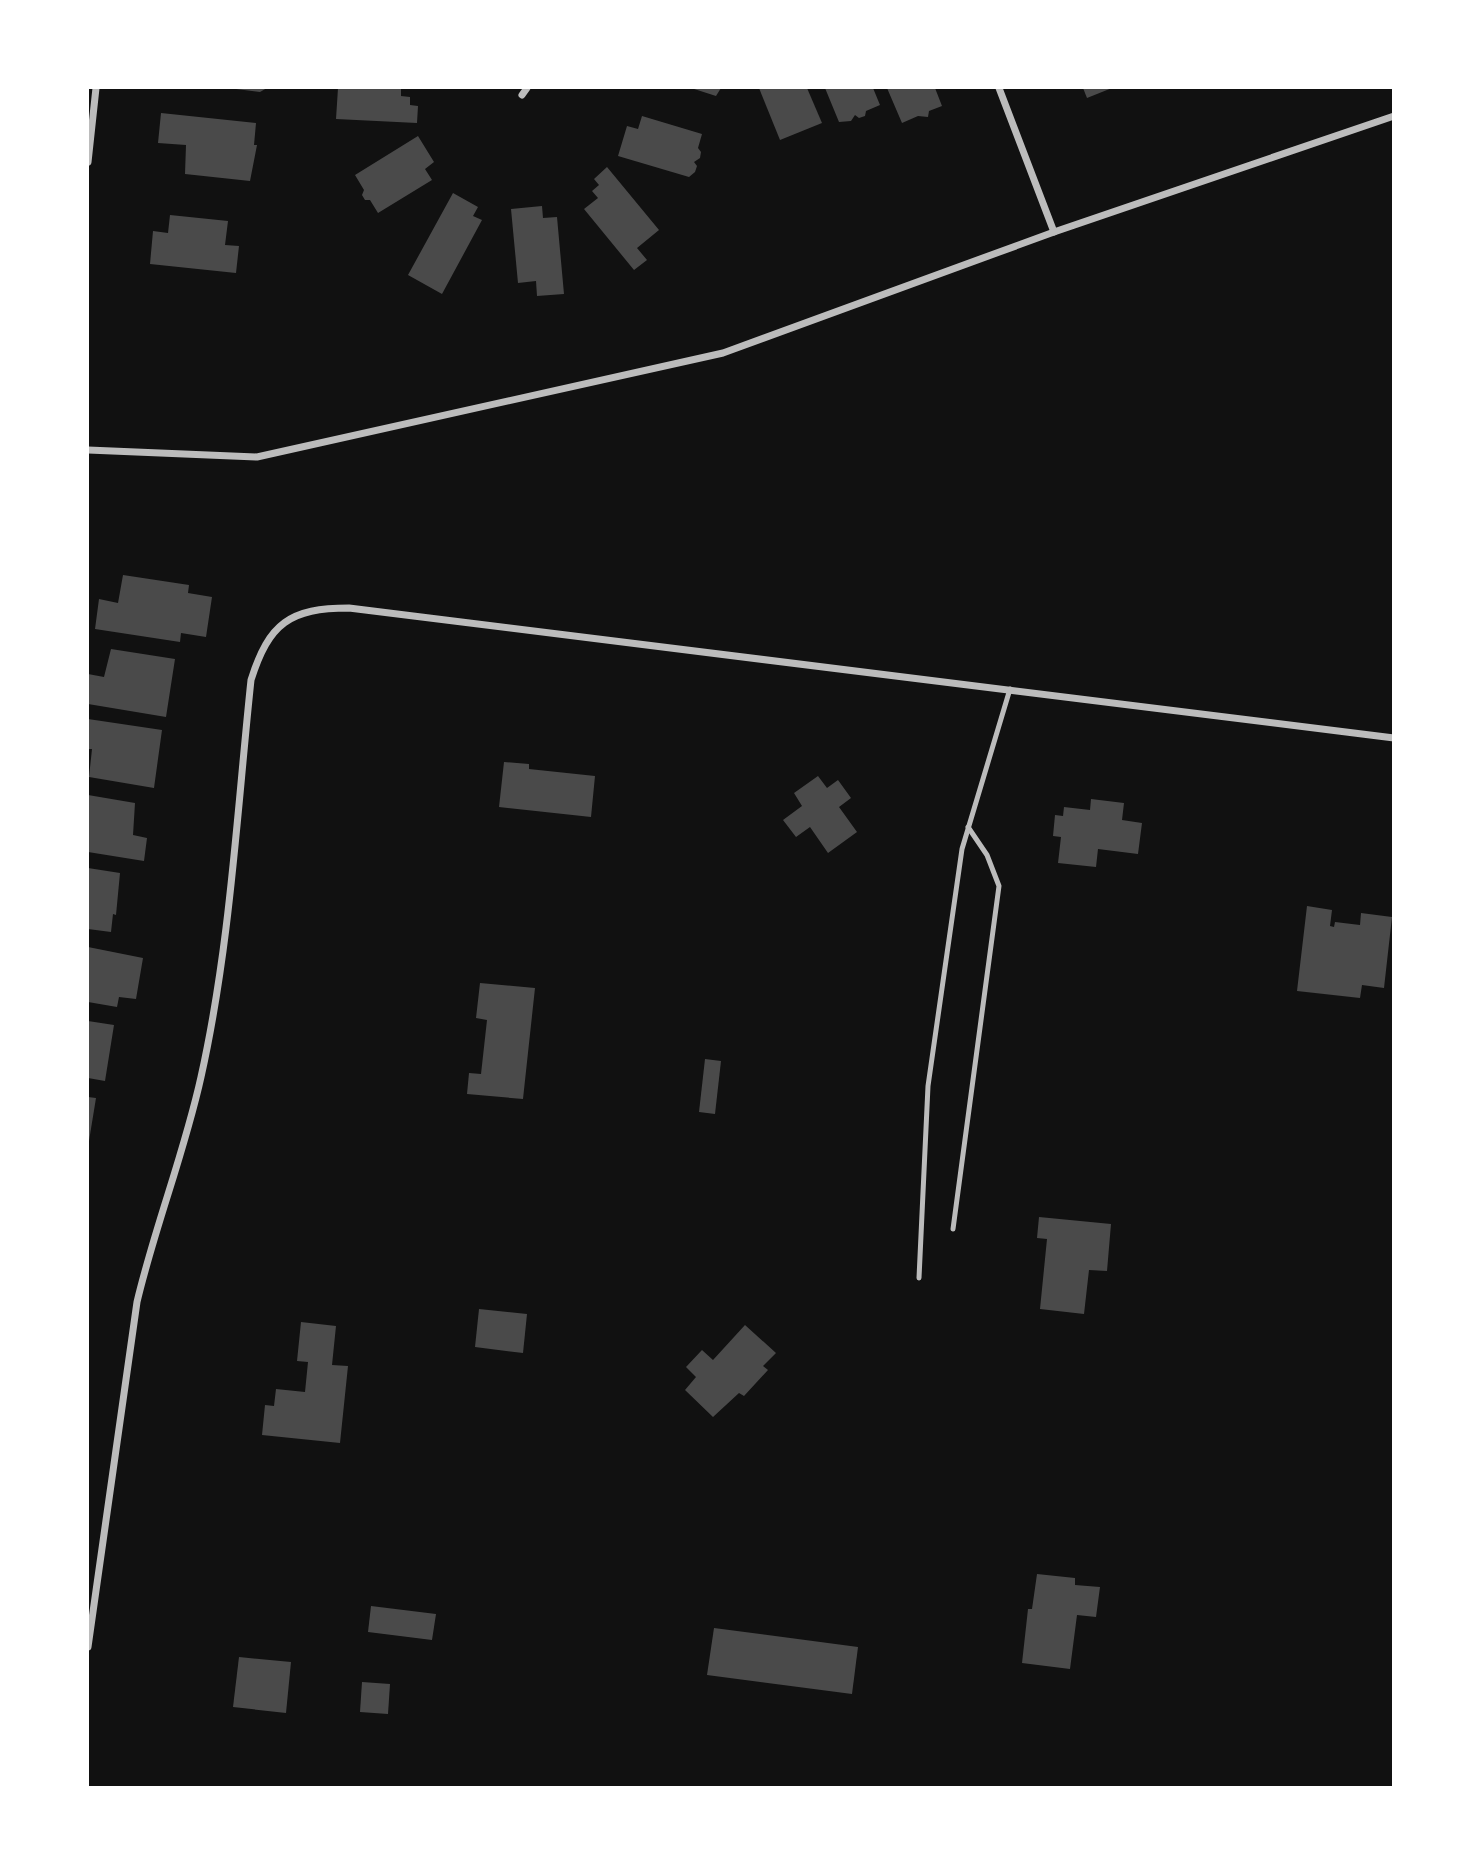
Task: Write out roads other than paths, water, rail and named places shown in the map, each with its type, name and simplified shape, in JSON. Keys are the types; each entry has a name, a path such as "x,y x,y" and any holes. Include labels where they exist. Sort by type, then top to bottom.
{"street":[{"path":"88,162 91,99 96,88"},
{"path":"999,88 1054,232"},
{"path":"88,450 257,457 723,353 1054,232 1394,116"},
{"path":"88,1647 137,1302 148,1256 184,1150 218,985 251,680 259,655 283,620 320,608 349,608 1394,738"}],"lane":[{"path":"919,1278 928,1086 962,849 1010,690"},
{"path":"953,1229 999,886 986,855 968,827"}]}
